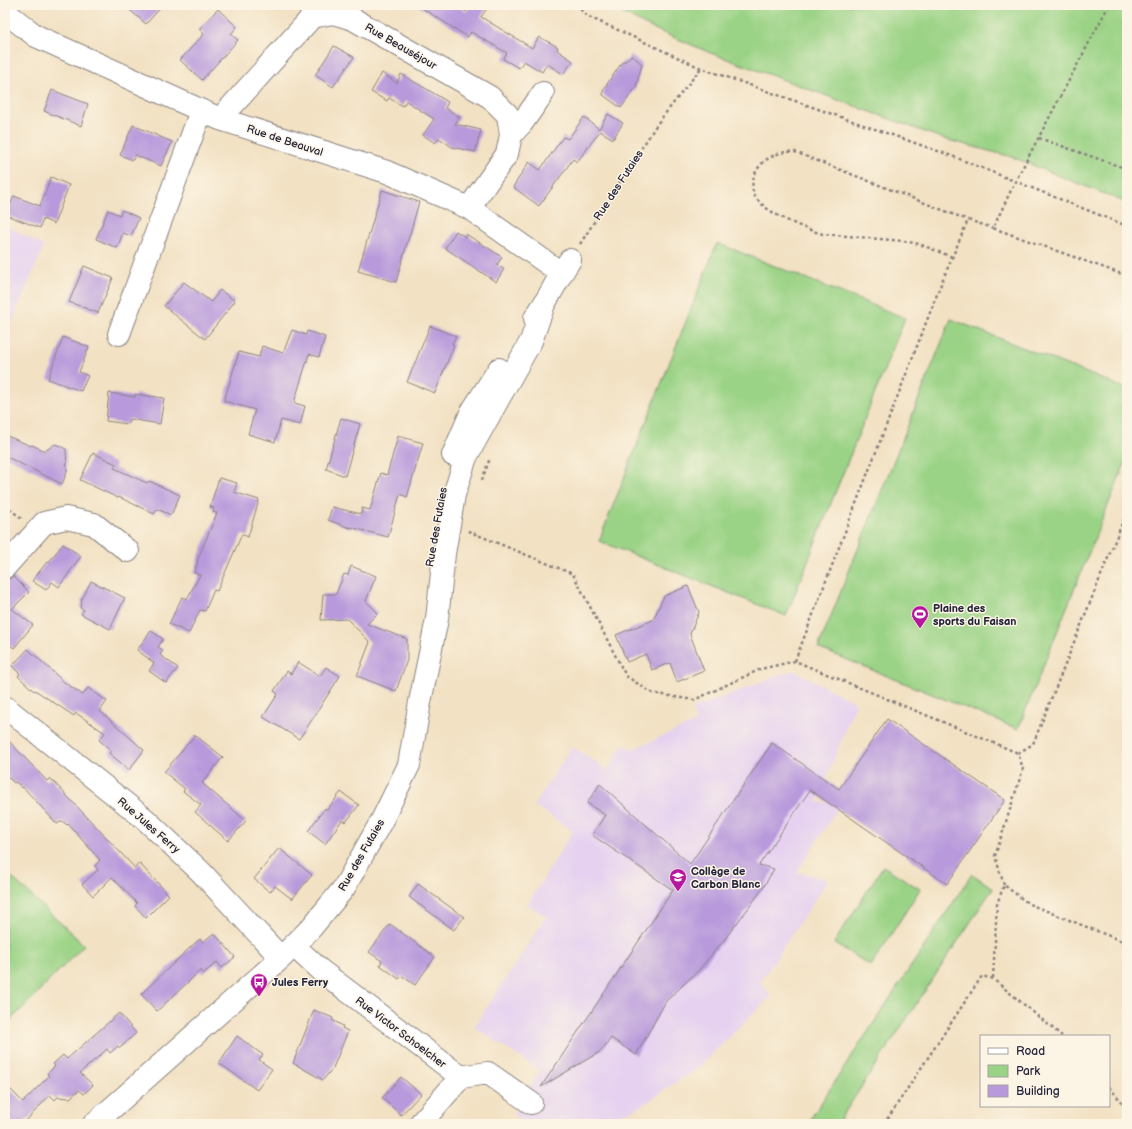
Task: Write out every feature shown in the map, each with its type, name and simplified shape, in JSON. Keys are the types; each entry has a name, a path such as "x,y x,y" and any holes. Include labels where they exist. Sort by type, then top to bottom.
{"street":[{"name":"Rue Beauséjour","path":"211,115 312,18 334,9 490,97 508,115 511,135 507,154 469,208"},
{"name":"Rue de Beauval","path":"5,12 36,36 211,115 387,172 469,208 565,266"},
{"path":"511,135 522,123 543,93"},
{"path":"119,334 211,115"},
{"name":"Rue des Futaies","path":"94,1124 288,952 311,928 344,888 382,820 409,765 436,619 454,495 466,457 531,341 543,307 565,266"},
{"name":"Rue des Futaies","path":"420,702 424,614 429,556 439,496 452,455 471,413 519,338 543,307"},
{"path":"5,567 44,523 66,518 94,524 128,551"},
{"name":"Rue Jules Ferry","path":"5,707 145,819 288,952"},
{"name":"Rue Victor Schoelcher","path":"288,952 320,970 461,1077"},
{"path":"420,1124 461,1077 488,1073 531,1103"}],"path":[{"path":"576,5 587,16 701,68 952,156 1127,226"},
{"path":"993,228 1015,182 1109,5"},
{"name":"Rue des Futaies","path":"565,266 657,124 701,68"},
{"path":"1039,138 1127,170"},
{"path":"952,257 919,244 904,240 824,234 790,222 756,199 753,194 752,186 756,171 762,163 773,155 787,151 795,152 968,220 1127,276"},
{"path":"795,661 952,257 968,220"},
{"path":"1018,753 1033,744 1127,511"},
{"path":"449,524 573,574 626,676 652,693 694,700 761,669 795,661 1018,753"},
{"path":"1018,753 1023,769 995,856 1004,885 1029,904 1127,943"},
{"path":"993,978 997,904 1004,885"},
{"path":"884,1124 982,976 993,978 1061,1035"},
{"path":"1110,1088 1127,1108"}],"shaded area":[{"path":"5,225 44,246 5,339"},
{"name":"Collège de Carbon Blanc","path":"793,670 856,703 817,802 829,803 837,809 797,872 828,880 760,982 771,996 698,1068 638,1108 590,1124 526,1124 513,1114 540,1071 474,1027 546,917 528,904 573,831 534,805 572,747 608,770 623,745 633,749 696,722 692,709"}],"green space":[{"path":"608,5 1127,5 1127,203 1012,157 944,139 708,52 645,25"},
{"path":"717,243 905,318 786,616 599,541"},
{"path":"951,319 1127,389 1127,458 1018,729 818,648"},
{"path":"883,866 920,889 871,966 834,943"},
{"path":"5,871 84,945 5,1026"},
{"path":"972,874 993,888 837,1124 820,1124 811,1118"}],"building":[{"path":"124,5 163,5 146,24"},
{"path":"417,5 456,5 466,12 471,5 489,5 481,17 532,48 539,37 558,47 557,50 573,61 563,74 547,64 542,72 524,61 519,68 503,59 507,53 471,32 468,37"},
{"path":"218,9 237,27 231,34 238,40 202,80 180,60 204,34 199,29"},
{"path":"334,46 354,57 333,87 315,75"},
{"path":"631,55 642,64 636,87 621,108 603,95 603,90 623,61 626,61"},
{"path":"382,73 397,83 401,74 448,102 445,108 460,117 455,124 481,130 475,152 452,147 439,138 435,143 423,135 434,119 406,101 403,106 389,98 387,101 371,92"},
{"path":"52,90 88,104 81,126 44,111"},
{"path":"608,114 623,123 613,139 600,131 577,162 573,159 539,206 513,187 529,162 540,170 563,137 568,139 584,117 599,129"},
{"path":"133,125 172,142 161,166 135,155 133,160 120,155"},
{"path":"51,177 69,185 54,224 43,219 40,228 6,215 14,196 40,206"},
{"path":"382,190 419,202 396,282 358,271"},
{"path":"108,210 120,215 122,210 139,218 131,236 123,233 117,248 96,239"},
{"path":"456,231 465,237 466,234 502,257 497,265 504,269 496,282 445,248"},
{"path":"84,266 113,278 98,313 69,302"},
{"path":"184,282 211,302 220,290 235,301 205,339 164,306"},
{"path":"430,326 456,336 452,344 454,345 435,393 407,382"},
{"path":"292,330 306,335 307,331 325,337 319,357 309,354 294,403 305,406 300,425 281,420 275,442 248,434 255,410 224,401 239,352 259,357 262,346 283,353"},
{"path":"63,337 89,347 79,372 88,376 81,391 48,379"},
{"path":"109,393 135,397 135,394 164,398 160,424 129,419 128,424 106,421"},
{"path":"341,418 360,424 345,476 326,469"},
{"path":"5,435 45,451 55,444 66,449 67,472 62,484 5,456"},
{"path":"398,436 423,443 407,497 400,494 388,537 350,528 328,520 332,507 361,514 362,508 370,510 381,473 387,475"},
{"path":"93,453 116,464 114,468 147,483 149,481 180,495 171,515 157,509 154,514 80,480"},
{"path":"219,478 237,483 234,492 259,500 248,537 242,534 217,591 214,590 205,611 200,610 189,633 169,624 182,597 187,599 200,575 194,573 197,561 217,513 213,512 214,508 210,507"},
{"path":"63,544 81,556 59,587 52,582 46,590 32,581"},
{"path":"351,566 376,576 366,601 378,613 367,624 407,639 407,660 396,691 357,676 370,642 347,619 321,620 323,594 336,594 344,574 348,575"},
{"path":"13,576 29,592 12,609 33,625 14,648 5,641 5,579 9,579"},
{"path":"91,581 125,598 110,629 81,614 84,610 80,608 81,601"},
{"path":"688,586 699,612 690,634 704,671 677,682 670,663 652,670 646,654 627,662 616,635 653,620 664,596"},
{"path":"151,631 163,639 158,647 163,650 160,655 178,668 166,683 149,671 154,663 137,650"},
{"path":"28,649 64,682 83,695 88,688 107,701 100,711 144,750 129,770 109,753 111,750 99,740 105,733 76,713 74,716 35,690 34,691 18,676 20,674 12,666"},
{"path":"298,662 320,676 326,667 340,676 299,739 263,717 278,694 274,691 287,671 291,674"},
{"path":"887,719 1005,800 947,884 810,790 759,865 774,869 763,888 724,940 698,971 666,1001 636,1055 611,1038 601,1051 541,1087 673,890 592,835 605,815 587,803 600,784 690,864 772,743 839,789"},
{"path":"195,735 223,757 202,783 246,821 228,841 195,812 201,805 183,791 185,789 164,772"},
{"path":"5,737 47,781 50,778 135,868 139,863 169,895 146,918 135,906 137,903 112,877 93,896 82,884 98,870 95,866 100,860 68,824 67,825 62,821 57,824 23,787 22,788 16,782 14,783 5,774"},
{"path":"341,792 359,805 346,822 342,820 325,844 308,831 325,808 327,810"},
{"path":"279,848 312,875 292,899 275,886 270,892 254,879"},
{"path":"418,884 464,917 454,930 409,897"},
{"path":"390,924 435,957 415,985 402,976 399,979 380,965 382,961 369,952"},
{"path":"214,933 235,957 222,968 217,962 203,974 201,970 157,1011 141,994 195,943 200,939 203,942"},
{"path":"314,1010 333,1018 332,1020 343,1026 342,1028 348,1031 333,1068 323,1080 293,1063"},
{"path":"119,1013 136,1033 120,1048 118,1046 110,1053 107,1049 80,1073 93,1085 84,1094 79,1090 70,1098 58,1097 55,1100 50,1095 23,1124 5,1124 5,1084 23,1102 49,1076 47,1074 55,1066 53,1064 63,1055 67,1059"},
{"path":"237,1036 263,1055 259,1060 272,1069 257,1090 219,1063"},
{"path":"401,1077 421,1094 401,1115 382,1098"}],"place":[{"name":"Plaine des sports du Faisan","path":"920,629"},
{"name":"Collège de Carbon Blanc","path":"678,892"},
{"name":"Jules Ferry","path":"259,997"}]}
